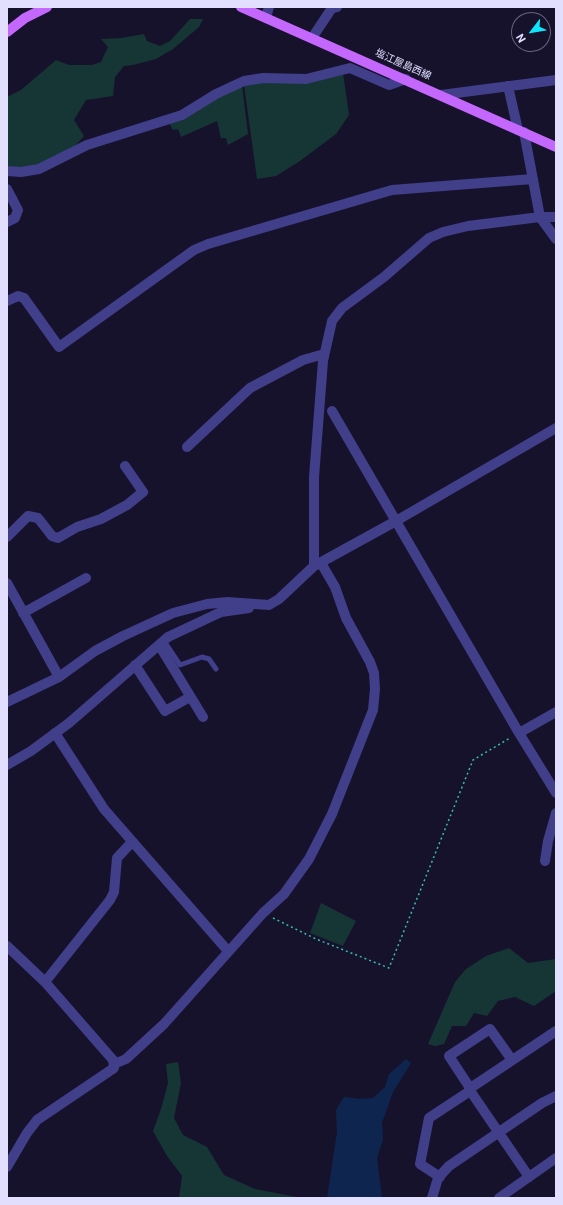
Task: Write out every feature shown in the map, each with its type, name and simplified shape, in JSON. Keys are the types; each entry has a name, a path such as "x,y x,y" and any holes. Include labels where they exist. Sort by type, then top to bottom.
{"main road":[{"path":"7,32 24,18 47,7"},
{"name":"塩江屋島西線","path":"240,7 266,17 556,147"}],"street":[{"path":"266,17 269,7"},
{"path":"312,38 332,8 337,7"},
{"path":"7,171 21,172 39,169 87,145 182,115 216,94 244,81 263,78 306,79 350,68 389,85 406,80"},
{"path":"441,95 556,80"},
{"path":"508,86 533,179 540,217 556,239"},
{"path":"7,301 18,296 24,298 59,347 194,250 208,244 392,190 533,179"},
{"path":"7,189 18,210 15,218 7,222"},
{"path":"114,1064 126,1059 159,1029 263,913 284,894 296,878 332,814 373,710 375,689 374,673 370,662 346,618 335,587 317,565 314,477 324,354 332,321 342,308 384,277 429,238 444,232 468,226 540,217 556,217"},
{"path":"187,447 250,388 303,360 324,354"},
{"path":"332,411 519,733 556,793"},
{"path":"7,765 55,733 161,643 221,612 269,605 279,599 317,565 556,428"},
{"path":"7,537 28,516 38,518 52,536 58,538 78,527 102,519 127,505 143,492 125,466"},
{"path":"23,613 86,578"},
{"path":"7,583 10,596 23,613 59,677"},
{"path":"7,702 59,677 95,652 123,636 173,613 207,604 227,602 269,605"},
{"path":"161,643 190,697 203,717"},
{"path":"136,665 165,711 190,697"},
{"path":"519,733 556,712"},
{"path":"55,733 104,809 228,952"},
{"path":"545,861 556,813"},
{"path":"45,982 110,900 114,892 117,858 132,842"},
{"path":"7,946 45,982 113,1060 114,1064 114,1068 37,1120 27,1133 7,1167"},
{"path":"512,1060 490,1029 449,1056 498,1133 529,1177"},
{"path":"440,1177 420,1164 429,1118 556,1031"},
{"path":"432,1198 440,1177 449,1166 542,1103 556,1096"},
{"path":"499,1198 556,1158"}],"lane":[{"path":"161,643 180,665 202,657 209,658 216,669"}],"path":[{"path":"263,913 316,939 389,968 473,760 519,733"}],"green space":[{"path":"190,19 203,19 199,27 173,49 156,59 124,66 115,77 113,96 86,100 74,120 84,136 76,145 52,161 20,168 7,166 7,97 21,90 56,60 69,65 92,65 101,62 108,47 101,39 121,38 144,34 147,41 160,46 170,41"},
{"path":"343,73 349,115 336,134 300,161 276,176 257,179 244,85"},
{"path":"242,85 248,134 228,145 226,138 221,138 217,121 181,137 178,129 173,130 169,123"},
{"path":"321,903 356,921 343,946 310,933"},
{"path":"509,948 528,963 556,959 556,991 534,1006 515,997 498,1001 487,1016 474,1013 466,1026 452,1026 444,1044 435,1046 428,1044 455,982 466,969 486,956"},
{"path":"178,1062 181,1083 174,1118 183,1135 207,1147 224,1175 255,1189 302,1198 179,1198 182,1176 167,1156 153,1131 168,1083 166,1064"}],"water":[{"path":"406,1059 411,1063 393,1092 382,1123 383,1139 377,1158 382,1198 327,1198 337,1132 336,1110 344,1097 361,1099 373,1098 385,1087 389,1074"}]}
